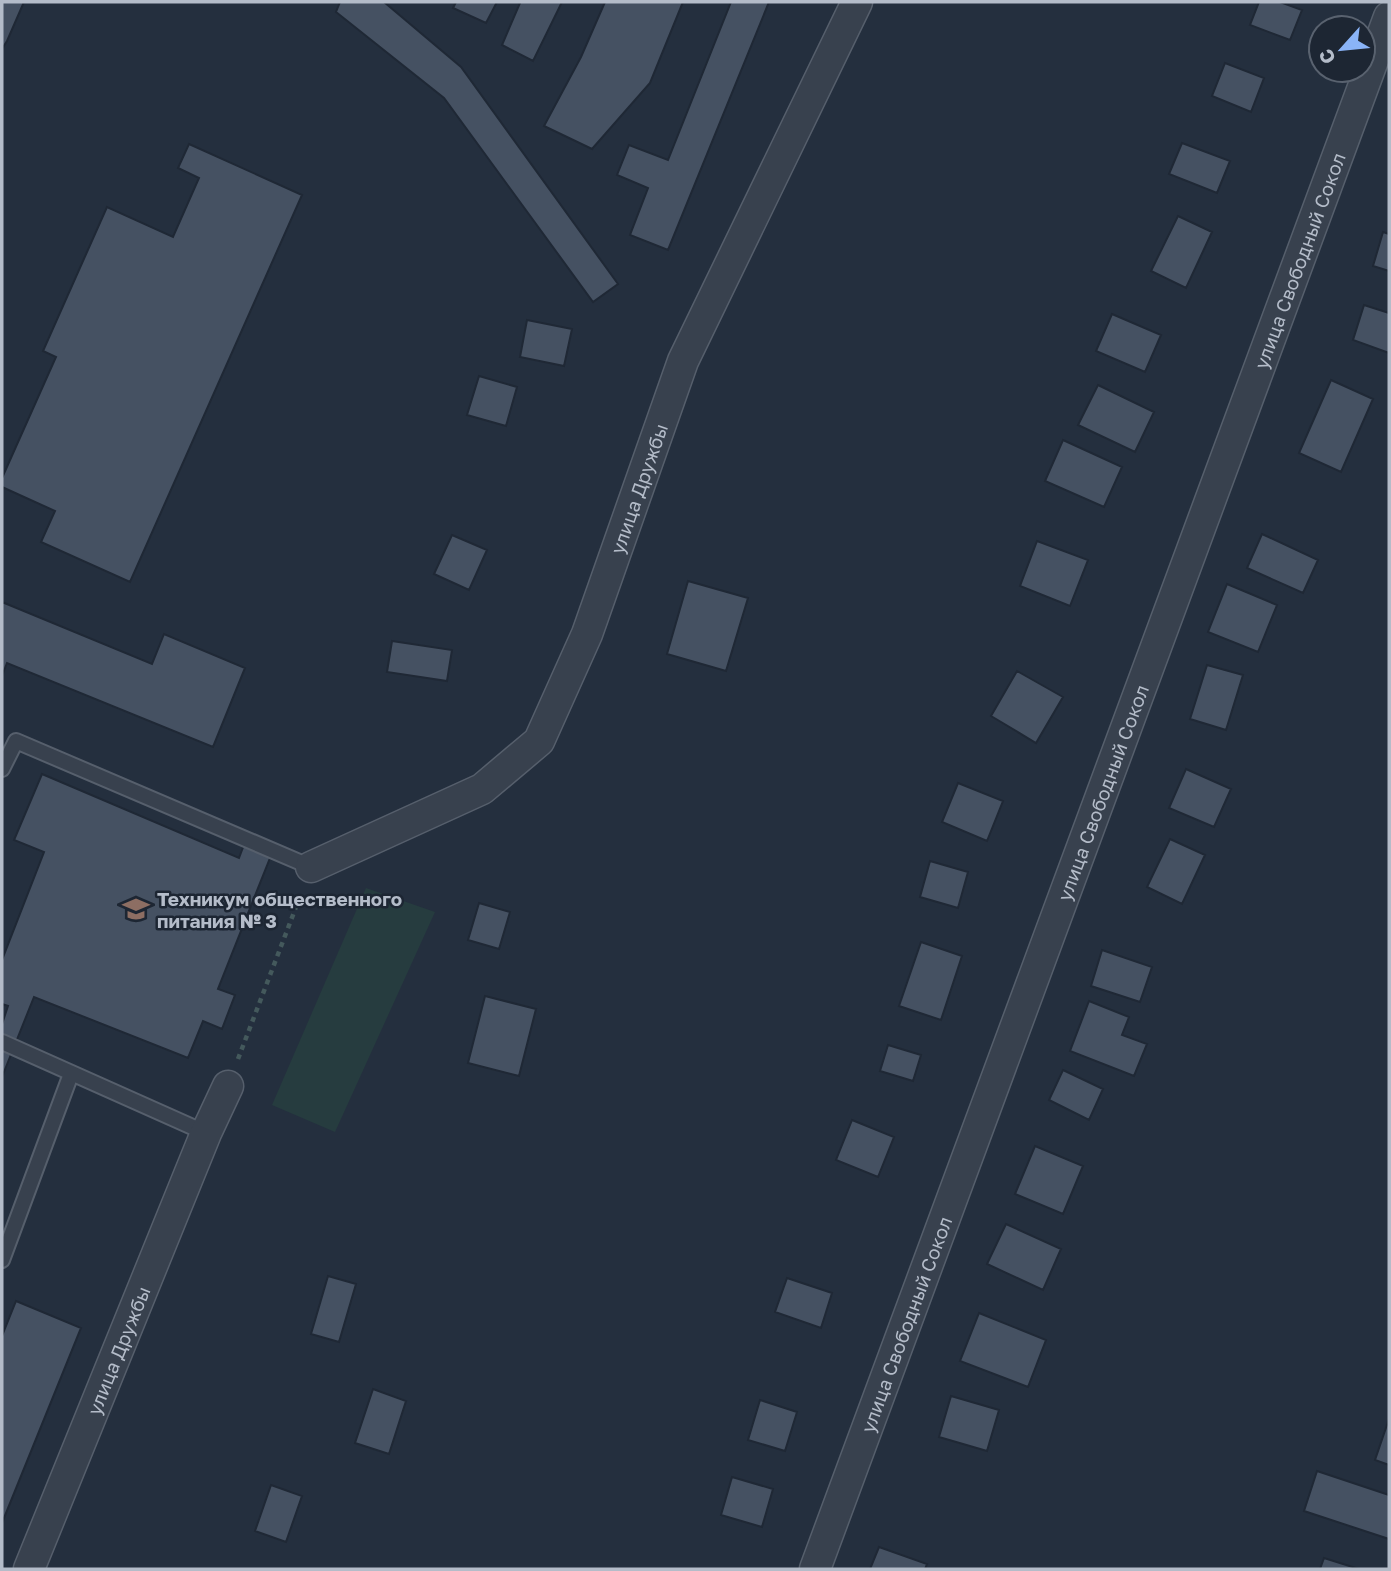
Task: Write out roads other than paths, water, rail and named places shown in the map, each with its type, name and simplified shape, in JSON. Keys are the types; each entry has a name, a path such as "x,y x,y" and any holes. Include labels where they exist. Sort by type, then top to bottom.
{"street":[{"name":"улица Дружбы","path":"311,867 481,789 539,741 587,634 683,362 857,2"},
{"name":"улица Свободный Сокол","path":"815,1569 1389,18"},
{"name":"улица Дружбы","path":"29,1569 206,1133 228,1086"}],"lane":[{"path":"2,769 16,741 311,867"},
{"path":"2,1042 206,1133"},
{"path":"2,1260 71,1074"}],"place":[{"name":"Техникум общественного питания № 3","path":"136,909"}]}
